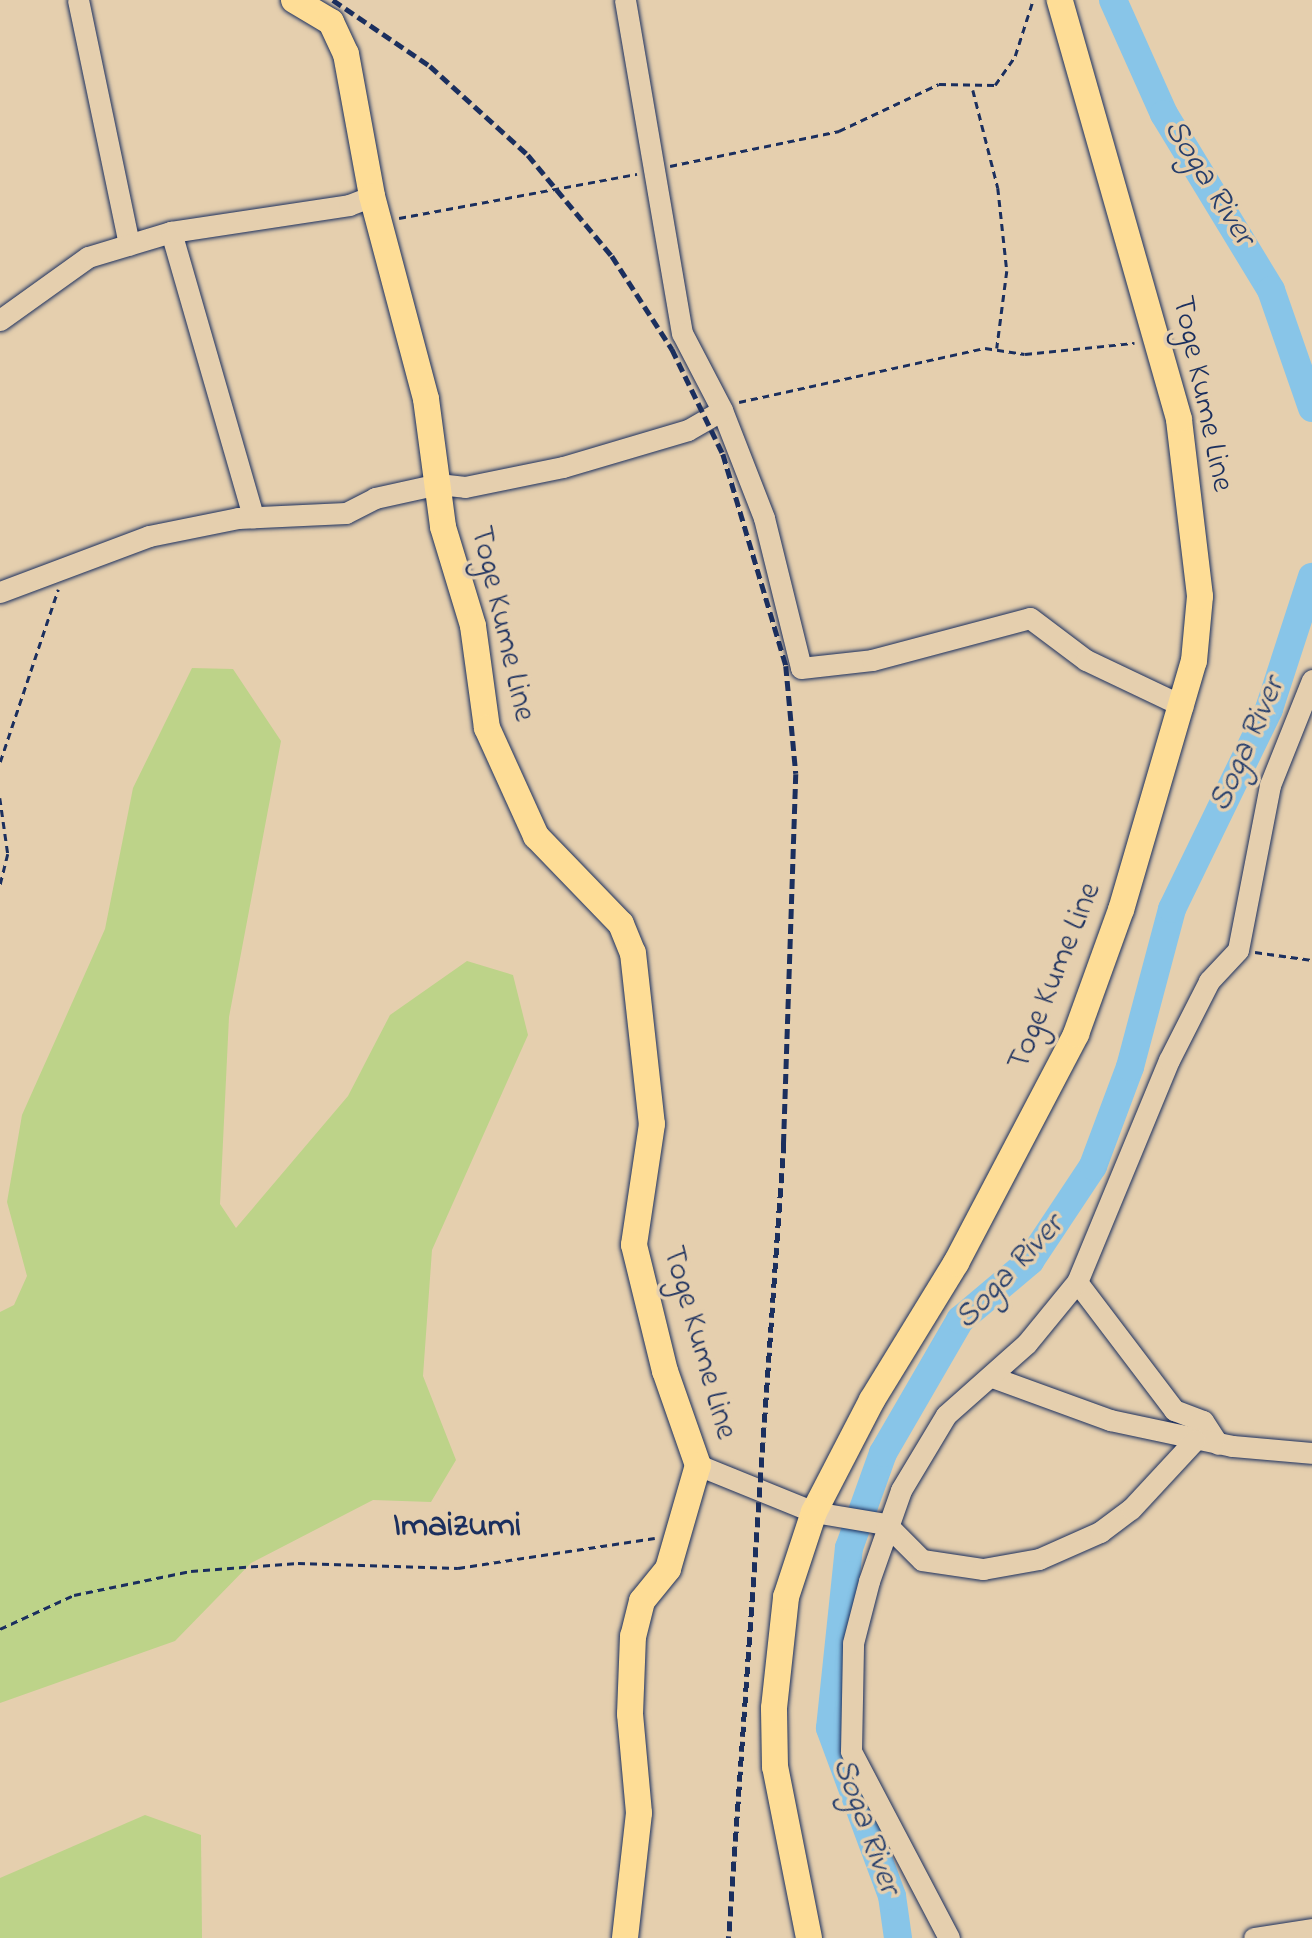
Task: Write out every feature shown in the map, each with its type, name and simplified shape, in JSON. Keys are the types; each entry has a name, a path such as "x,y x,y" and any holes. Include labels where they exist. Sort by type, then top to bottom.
{"main road":[{"name":"Toge Kume Line","path":"294,0 331,22 340,36 372,196 426,399 443,527 482,670 487,728 536,835 621,924 633,953 652,1124 634,1245 677,1414 698,1465 668,1569 642,1601 633,1636 629,1714 639,1813 625,1938"},
{"name":"Toge Kume Line","path":"808,1938 775,1767 774,1708 786,1597 814,1512 872,1400 956,1264 1076,1034 1183,706 1200,596 1179,419 1060,0"}],"street":[{"path":"78,0 129,245"},
{"path":"625,0 650,171 681,333 722,410 764,518 800,668 872,660 1030,618 1086,660 1183,706"},
{"path":"0,320 88,257 171,232 349,205 372,196"},
{"path":"171,232 253,517"},
{"path":"0,592 149,536 253,517 346,513 375,498 438,484 466,487 564,467 688,430 722,410"},
{"path":"949,1938 851,1751 853,1643 886,1524 946,1415 992,1377 1077,1282 1169,1060 1209,981 1238,950 1270,785 1312,680"},
{"path":"1077,1282 1174,1410 1203,1421 1218,1444"},
{"path":"992,1377 1110,1420 1218,1444 1312,1453"},
{"path":"698,1465 814,1512 886,1524 922,1560 957,1570 1039,1559 1100,1532 1131,1509 1195,1440"},
{"path":"1254,1938 1312,1929"}],"path":[{"path":"380,226 393,219 650,171 839,131 939,84 973,90 995,85 1015,56 1033,0"},
{"path":"973,90 998,188 1007,271 997,348"},
{"path":"722,410 746,399 997,348 1025,354 1158,339"},
{"path":"0,762 66,567"},
{"path":"0,798 8,854 0,886"},
{"path":"1238,950 1312,961"},
{"path":"0,1629 74,1595 191,1571 298,1563 458,1568 680,1534"}],"green space":[{"path":"192,668 233,669 281,741 229,1017 220,1204 236,1228 348,1096 390,1015 467,961 513,975 528,1035 432,1250 423,1376 456,1460 431,1502 373,1500 251,1563 175,1641 0,1703 0,1312 14,1305 27,1276 7,1202 22,1115 105,929 133,788"},
{"path":"145,1815 201,1835 202,1938 0,1938 0,1878"}],"waterway":[{"name":"Soga River","path":"1113,0 1164,114 1271,290 1312,408"},
{"name":"Soga River","path":"898,1938 892,1896 830,1728 849,1548 883,1453 960,1320 1030,1261 1093,1166 1130,1067 1172,909 1269,709 1312,577"}],"railway":[{"path":"333,0 430,66 528,155 612,256 672,349 723,454 786,666 796,774 784,1143 729,1938"}],"district":[{"name":"Imaizumi","path":"457,1527"}]}
